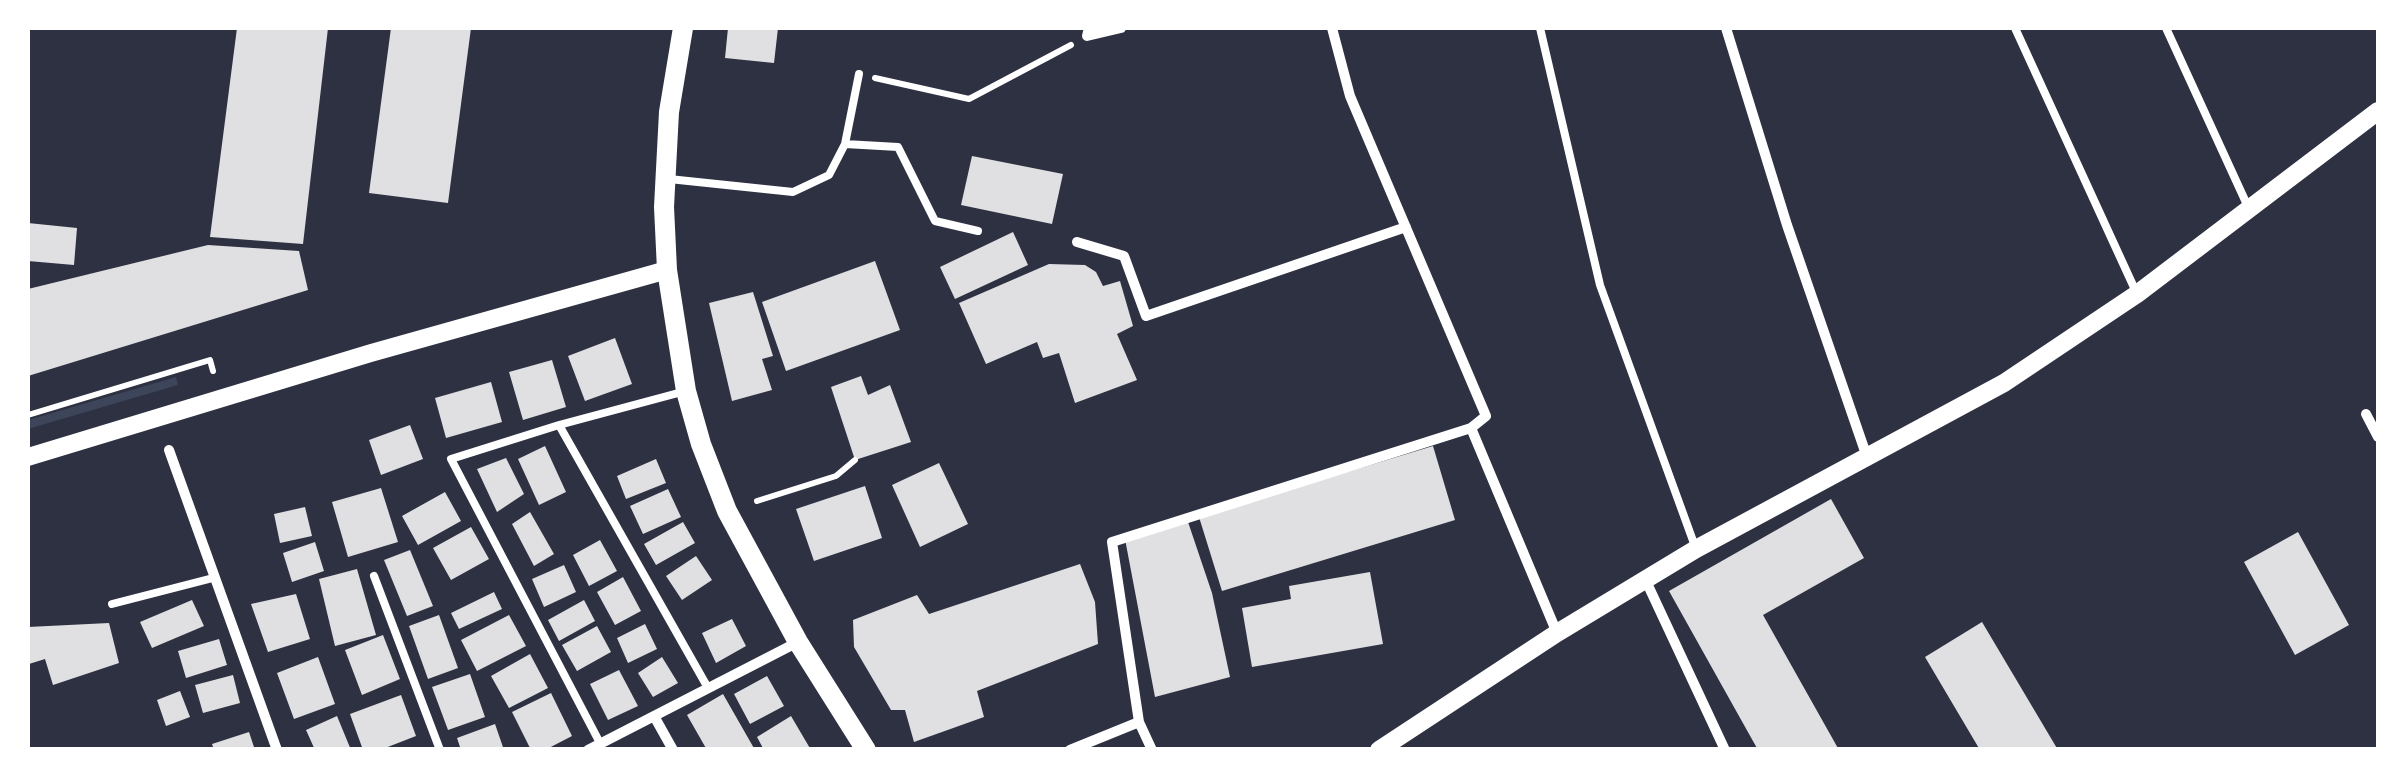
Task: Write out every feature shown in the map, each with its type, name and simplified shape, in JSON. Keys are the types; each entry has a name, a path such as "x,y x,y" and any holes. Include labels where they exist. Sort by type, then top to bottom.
{"main road":[{"path":"683,28 669,112 664,178 666,270 686,391 727,510 798,642 866,750"}],"street":[{"path":"1088,32 1122,28"},
{"path":"1152,750 1139,722 1112,542 1471,428 1486,416 1350,96 1332,28"},
{"path":"1726,28 1787,224 1868,456"},
{"path":"1379,750 1557,633 1696,549 2004,383 2137,294 2378,111"},
{"path":"1077,242 1124,256 1146,316 1406,228"},
{"path":"28,457 370,353 666,270"},
{"path":"2366,414 2378,437"},
{"path":"1471,428 1557,633"},
{"path":"169,450 277,750"},
{"path":"1646,582 1725,750"},
{"path":"588,750 798,642"},
{"path":"654,716 673,750"},
{"path":"1070,750 1139,722"}],"lane":[{"path":"1540,28 1600,285 1696,549"},
{"path":"2015,28 2137,294"},
{"path":"2166,28 2249,209"},
{"path":"664,178 793,192 828,175 844,144 859,74"},
{"path":"844,144 898,147 936,222 978,230"},
{"path":"600,744 452,459 686,391"},
{"path":"559,425 708,688"},
{"path":"374,576 440,750"},
{"path":"112,604 213,578"}],"path":[{"path":"859,74 969,100 1088,32"},
{"path":"28,415 210,360 213,371"},
{"path":"757,501 836,476 854,460"}],"shaded area":[{"path":"176,377 178,385 28,429 28,420"}],"building":[{"path":"237,28 328,28 303,244 210,237"},
{"path":"391,28 471,28 448,203 369,193"},
{"path":"728,28 778,28 774,63 725,58"},
{"path":"972,156 1063,174 1052,224 961,205"},
{"path":"28,223 77,228 74,265 28,261"},
{"path":"1013,232 1028,265 955,299 940,267"},
{"path":"208,245 299,251 308,290 28,376 28,289"},
{"path":"875,261 900,330 786,371 762,302"},
{"path":"1049,264 1085,265 1096,272 1103,286 1120,281 1133,326 1117,334 1137,380 1075,403 1059,353 1043,358 1037,342 986,364 959,303"},
{"path":"753,292 773,356 762,359 772,390 732,401 709,303"},
{"path":"615,338 632,384 585,401 568,356"},
{"path":"552,360 566,407 523,420 509,372"},
{"path":"861,376 868,395 890,385 911,442 855,460 831,387"},
{"path":"491,382 502,422 446,438 435,398"},
{"path":"410,425 423,459 381,475 369,440"},
{"path":"545,446 566,492 539,505 518,459"},
{"path":"1433,446 1455,520 1222,591 1199,517"},
{"path":"506,458 524,494 497,512 477,469"},
{"path":"656,459 666,483 626,499 617,476"},
{"path":"939,463 968,524 920,547 892,485"},
{"path":"865,486 882,538 814,561 796,509"},
{"path":"381,488 398,542 348,557 332,502"},
{"path":"668,489 681,517 643,534 630,506"},
{"path":"445,492 461,521 418,545 402,516"},
{"path":"1831,499 1864,558 1763,615 1839,750 1758,750 1669,591"},
{"path":"305,507 312,536 280,543 274,514"},
{"path":"530,512 554,554 534,566 512,524"},
{"path":"1187,519 1212,593 1230,677 1155,697 1125,539"},
{"path":"683,522 695,543 656,565 644,544"},
{"path":"471,527 489,559 451,580 433,548"},
{"path":"2298,532 2349,625 2295,655 2244,562"},
{"path":"600,540 617,571 589,586 573,555"},
{"path":"315,542 324,571 292,582 283,553"},
{"path":"410,550 433,606 407,616 384,560"},
{"path":"696,556 712,580 682,600 666,576"},
{"path":"1080,564 1095,602 1098,644 977,691 984,717 914,742 905,710 891,710 854,647 853,620 917,595 929,614"},
{"path":"564,565 576,592 544,607 532,579"},
{"path":"357,569 376,635 335,646 319,579"},
{"path":"1370,572 1383,644 1252,667 1242,608 1291,599 1289,586"},
{"path":"623,577 641,611 615,625 597,592"},
{"path":"494,592 502,609 459,629 451,613"},
{"path":"296,594 310,639 268,652 251,604"},
{"path":"192,600 204,626 152,648 140,622"},
{"path":"584,600 595,621 559,641 548,620"},
{"path":"439,615 458,668 428,679 409,626"},
{"path":"509,615 526,646 477,671 461,640"},
{"path":"732,619 746,646 716,663 702,633"},
{"path":"1982,622 2058,750 1980,750 1925,657"},
{"path":"109,623 119,663 53,685 45,659 29,664 28,627"},
{"path":"645,624 657,649 628,663 617,638"},
{"path":"597,626 611,652 577,671 562,645"},
{"path":"383,635 400,679 362,695 345,650"},
{"path":"219,639 227,665 186,678 178,651"},
{"path":"530,654 548,688 509,708 491,676"},
{"path":"318,657 335,704 294,719 277,673"},
{"path":"662,657 678,683 653,697 638,673"},
{"path":"619,670 638,706 608,720 590,684"},
{"path":"470,674 485,717 448,730 432,687"},
{"path":"233,675 240,703 203,713 195,685"},
{"path":"767,676 784,706 750,724 734,694"},
{"path":"180,691 190,717 166,726 157,700"},
{"path":"551,693 572,736 545,750 531,750 512,712"},
{"path":"723,694 755,750 707,750 687,715"},
{"path":"401,695 416,736 380,750 363,750 350,714"},
{"path":"337,716 351,750 315,750 306,730"},
{"path":"791,716 811,750 764,750 757,737"},
{"path":"495,724 504,750 461,750 457,738"},
{"path":"249,732 255,750 214,750 212,744"}]}
